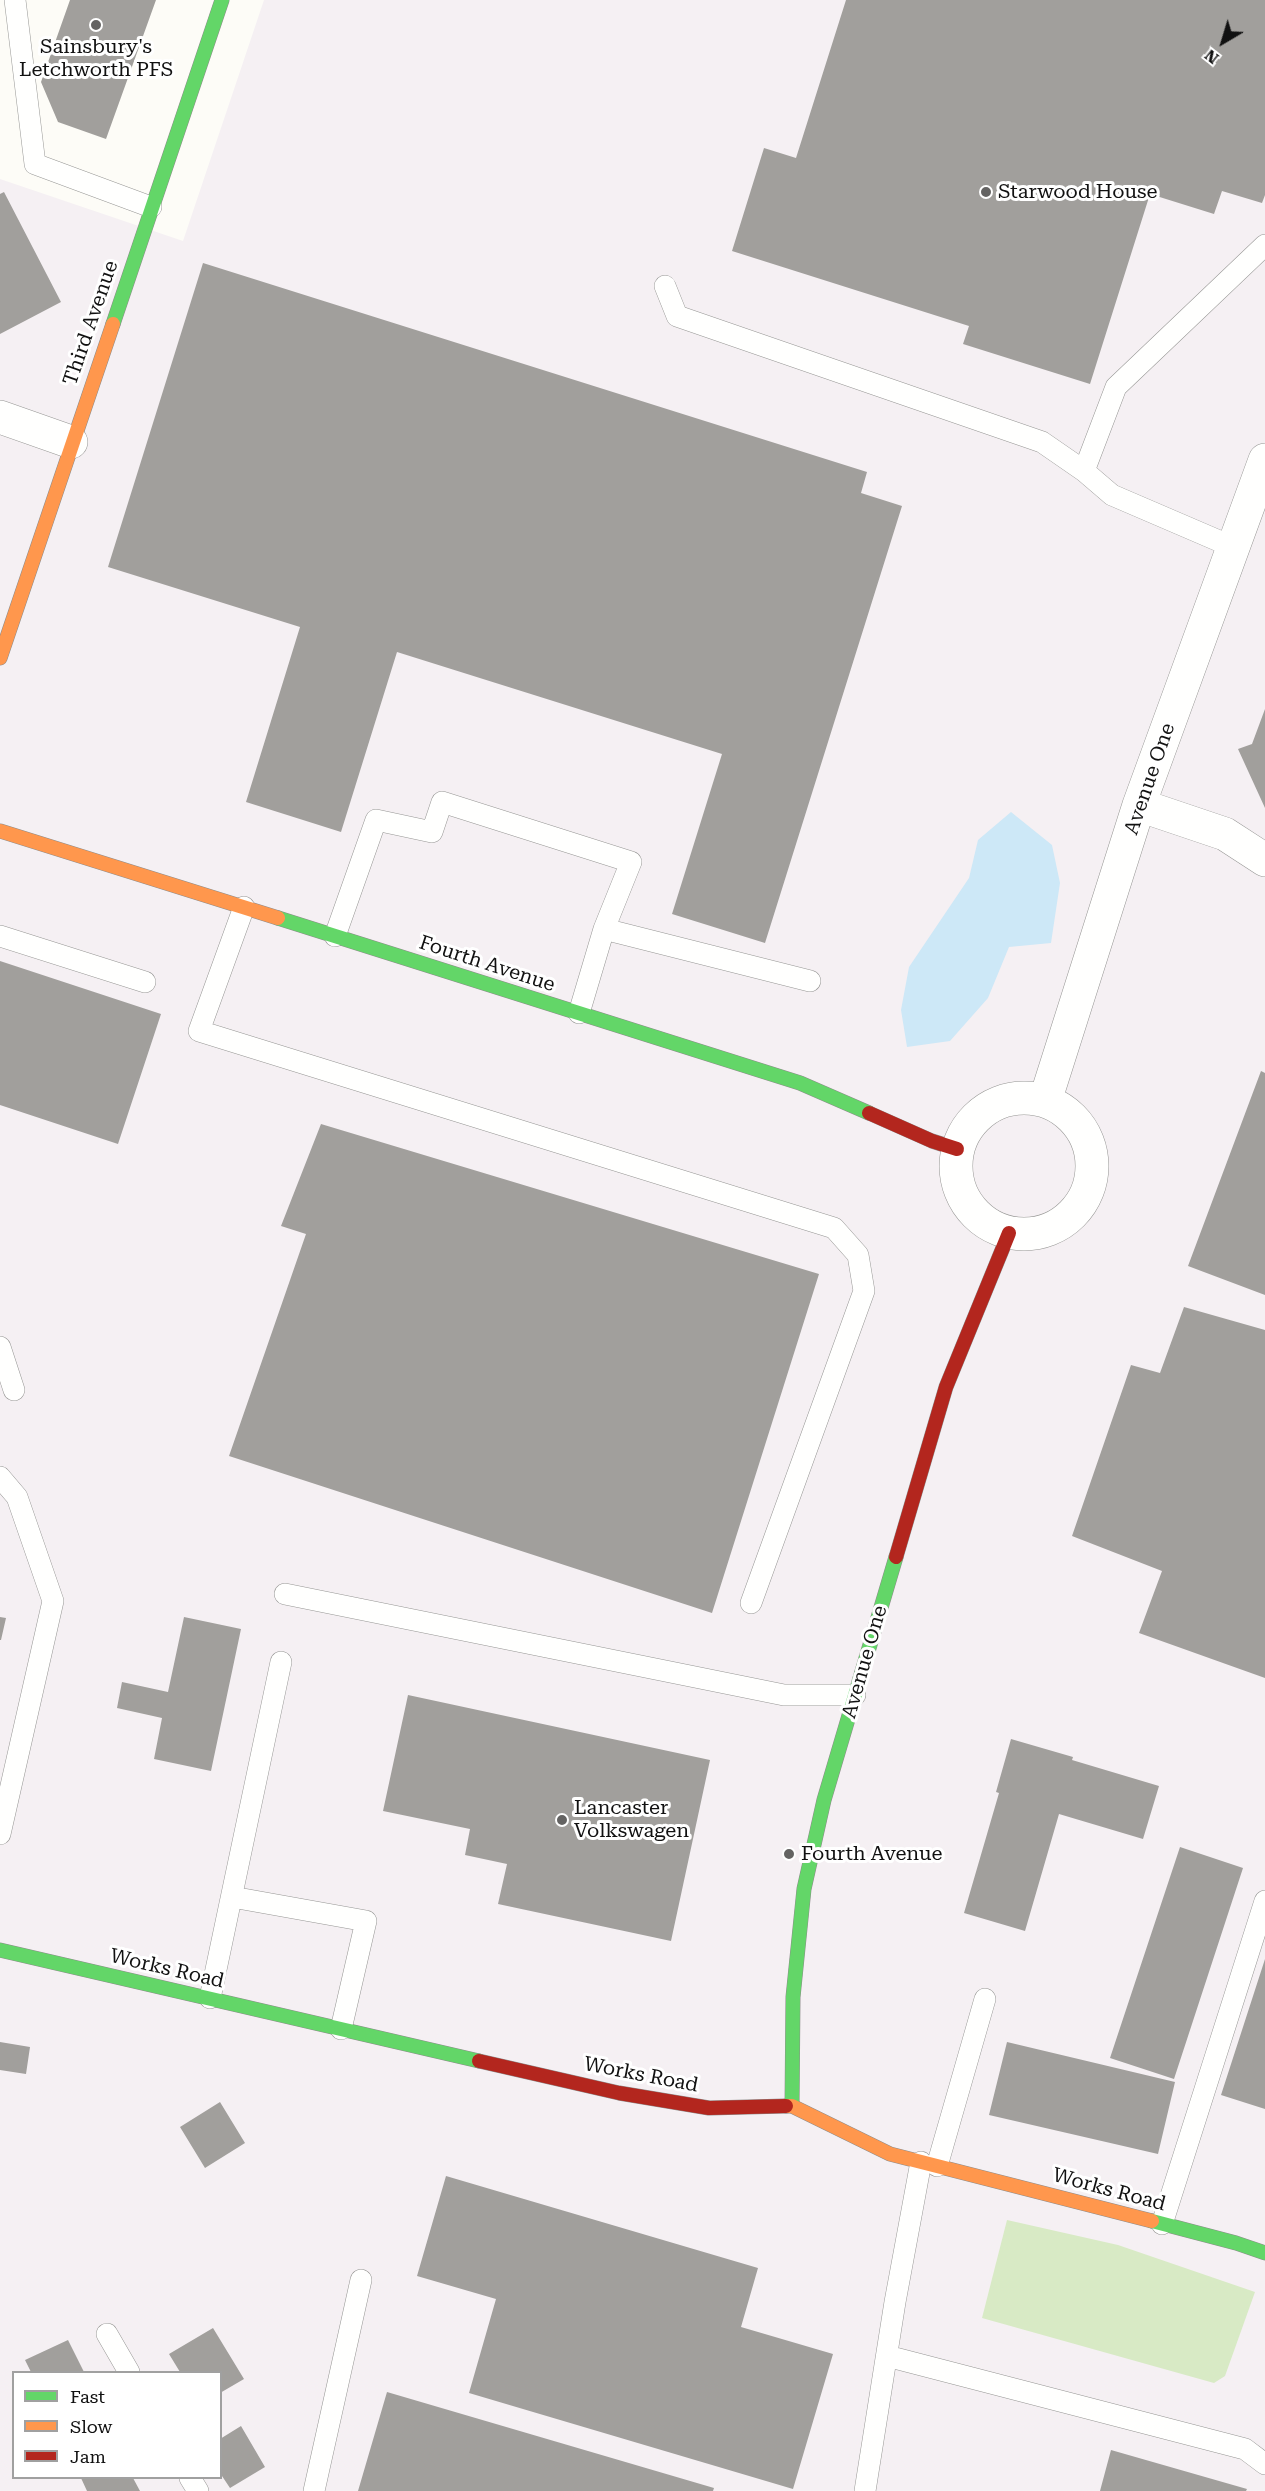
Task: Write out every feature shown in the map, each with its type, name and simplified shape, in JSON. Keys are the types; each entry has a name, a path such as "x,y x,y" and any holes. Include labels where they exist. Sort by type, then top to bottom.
{"street":[{"name":"Third Avenue","path":"0,658 222,0"},
{"path":"0,417 71,442"},
{"name":"Avenue One","path":"1045,1101 1139,805 1265,460"},
{"path":"1139,805 1225,834 1265,860"},
{"name":"Fourth Avenue","path":"0,831 800,1083 932,1141 957,1149"},
{"path":"1017,1098 1045,1101 1068,1113 1085,1134 1092,1160 1089,1187 1077,1209 1059,1226 1035,1234 1009,1233 984,1222 966,1202 956,1177 957,1149 969,1124 990,1106 1017,1098"},
{"name":"Avenue One","path":"792,2106 793,1997 804,1889 824,1800 946,1387 1009,1233"},
{"name":"Works Road","path":"0,1950 619,2093 709,2108 792,2106 890,2154 1236,2243 1265,2253"}],"lane":[{"path":"15,0 35,164 151,207"},
{"path":"1084,471 1116,387 1265,244"},
{"path":"665,286 677,316 1041,442 1084,471 1112,495 1233,547"},
{"path":"335,936 376,820 432,832 442,802 631,862 604,930 579,1013"},
{"path":"244,907 199,1031 834,1228 858,1255 864,1291 751,1603"},
{"path":"604,930 810,981"},
{"path":"0,936 145,982"},
{"path":"0,1347 14,1390"},
{"path":"0,1477 17,1497 53,1601 0,1834"},
{"path":"285,1594 784,1695 855,1695"},
{"path":"210,1998 281,1662"},
{"path":"232,1897 366,1921 341,2029"},
{"path":"1162,2224 1265,1901"},
{"path":"865,2491 887,2356 929,2164 985,1999"},
{"path":"314,2491 361,2280"},
{"path":"107,2334 128,2371"},
{"path":"887,2356 1245,2449 1265,2464"}],"shaded area":[{"path":"264,0 1265,0 1265,2491 0,2491 0,179 183,241"}],"green space":[{"path":"1007,2220 1118,2245 1255,2292 1225,2376 1214,2383 982,2318"}],"water":[{"path":"1011,812 1052,845 1060,883 1051,943 1009,947 988,998 950,1041 907,1047 901,1010 909,967 969,878 978,840"}],"building":[{"path":"70,0 156,0 106,139 58,122 41,82"},
{"name":"Starwood House","path":"846,0 1265,0 1265,195 1262,203 1222,191 1214,214 1150,194 1090,384 963,344 969,326 732,251 764,148 796,158"},
{"path":"4,192 61,302 0,334 0,194"},
{"path":"203,263 867,472 861,493 902,506 765,943 672,914 722,754 397,652 341,832 246,802 300,627 108,567"},
{"path":"1265,709 1265,808 1238,749 1252,744"},
{"path":"0,961 161,1014 118,1144 0,1105"},
{"path":"1261,1071 1265,1073 1265,1295 1188,1266"},
{"path":"321,1124 819,1274 712,1613 229,1456 306,1234 281,1226"},
{"path":"1184,1307 1265,1330 1265,1678 1139,1633 1162,1571 1072,1536 1131,1365 1160,1373"},
{"path":"0,1617 6,1618 1,1640 0,1640"},
{"path":"184,1617 241,1629 211,1771 154,1759 162,1718 117,1708 122,1682 168,1692"},
{"name":"Lancaster Volkswagen","path":"408,1695 710,1760 671,1941 498,1904 507,1864 465,1855 470,1829 383,1811"},
{"path":"1011,1739 1159,1786 1143,1839 1059,1814 1025,1931 964,1913 999,1793 996,1792"},
{"path":"1180,1847 1243,1868 1174,2079 1110,2058"},
{"path":"1265,1959 1265,2109 1221,2095"},
{"path":"0,2042 30,2047 26,2074 0,2070"},
{"path":"1007,2042 1175,2082 1158,2154 989,2115"},
{"path":"220,2102 245,2143 205,2168 180,2127"},
{"path":"446,2176 758,2268 741,2327 833,2354 793,2489 469,2393 496,2299 417,2276"},
{"path":"213,2328 244,2379 222,2392 222,2371 179,2371 169,2354"},
{"path":"68,2340 84,2371 30,2371 25,2360"},
{"path":"387,2392 714,2488 713,2491 358,2491"},
{"path":"241,2426 265,2467 230,2488 222,2476 222,2438"},
{"path":"1111,2450 1247,2489 1246,2491 1100,2491"},
{"path":"81,2479 134,2479 140,2491 87,2491"}],"traffic: fast":[{"path":"113,324 222,0"},
{"path":"278,918 800,1083 869,1113"},
{"path":"792,2106 793,1997 804,1889 824,1800 896,1557"},
{"path":"0,1950 479,2061"},
{"path":"1152,2221 1265,2253"}],"traffic: slow":[{"path":"0,658 113,324"},
{"path":"0,831 278,918"},
{"path":"786,2106 792,2106 890,2154 1152,2221"}],"traffic: jam":[{"path":"869,1113 932,1141 957,1149"},
{"path":"896,1557 946,1387 1009,1233"},
{"path":"479,2061 619,2093 709,2108 786,2106"}],"place":[{"name":"Sainsbury's Letchworth PFS","path":"96,25"},
{"name":"Starwood House","path":"986,192"},
{"name":"Lancaster Volkswagen","path":"562,1820"},
{"name":"Fourth Avenue","path":"789,1854"}]}
